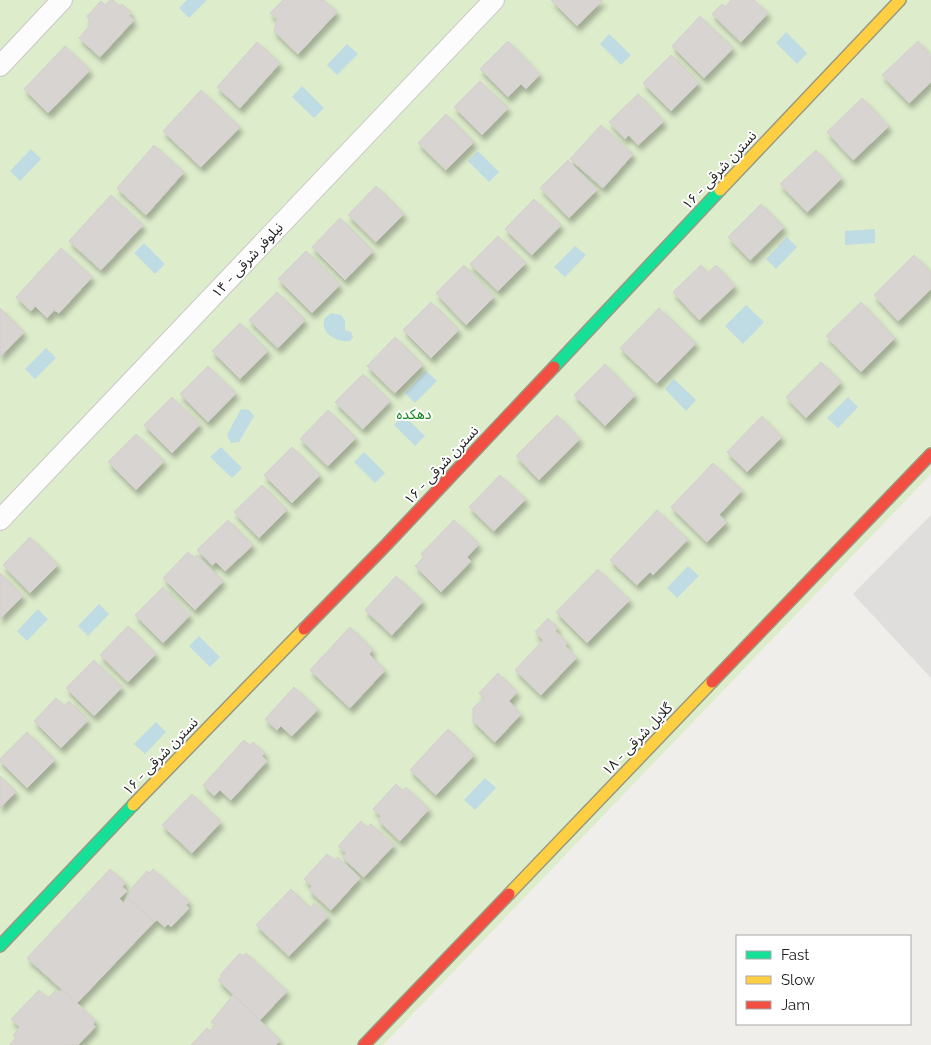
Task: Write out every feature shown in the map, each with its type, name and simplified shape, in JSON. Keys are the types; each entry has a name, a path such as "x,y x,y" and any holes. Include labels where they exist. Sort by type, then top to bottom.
{"street":[{"path":"0,66 62,0"},
{"name":"نیلوفر شرقی - ۱۴","path":"0,520 494,0"},
{"name":"نسترن شرقی - ۱۶","path":"0,946 111,828 387,544 900,0"},
{"name":"گلایل شرقی - ۱۸","path":"364,1045 931,454"}],"shaded area":[{"path":"931,515 931,678 853,594"}],"green space":[{"name":"دهکده","path":"0,0 931,0 931,474 383,1045 0,1045"}],"water":[{"path":"187,0 207,0 189,18 179,8"},
{"path":"786,32 807,53 797,64 776,43"},
{"path":"609,34 631,55 621,65 600,44"},
{"path":"347,44 358,54 337,75 327,65"},
{"path":"302,86 324,108 314,118 292,97"},
{"path":"31,149 41,159 20,181 10,171"},
{"path":"478,151 499,172 489,182 468,161"},
{"path":"875,229 875,243 845,245 845,231"},
{"path":"787,237 797,247 776,269 766,259"},
{"path":"144,243 165,264 155,274 134,253"},
{"path":"575,246 586,255 565,277 554,267"},
{"path":"746,305 764,322 743,344 725,326"},
{"path":"331,313 341,315 345,320 345,330 351,332 353,337 350,341 338,340 327,333 324,322 325,318"},
{"path":"46,348 56,358 35,379 25,369"},
{"path":"426,371 437,381 415,403 405,393"},
{"path":"674,379 696,400 686,411 665,389"},
{"path":"848,397 858,407 838,428 827,418"},
{"path":"241,409 249,410 254,416 239,442 231,443 227,435"},
{"path":"403,415 425,436 415,446 394,425"},
{"path":"221,447 242,468 232,478 210,457"},
{"path":"364,452 385,473 375,483 354,462"},
{"path":"688,566 699,576 677,598 667,588"},
{"path":"99,604 109,614 88,636 78,626"},
{"path":"38,609 48,619 27,641 17,631"},
{"path":"199,636 220,657 210,667 189,646"},
{"path":"156,722 166,732 145,754 134,744"},
{"path":"485,778 496,788 475,810 464,800"}],"building":[{"path":"110,0 113,0 120,7 122,4 131,13 129,16 134,20 100,57 79,38 91,24 87,16 101,1 105,5"},
{"path":"283,0 324,0 337,12 298,54 274,31 277,19 270,13"},
{"path":"551,0 603,0 577,26"},
{"path":"731,0 754,0 768,13 741,42 712,14 722,4 725,7"},
{"path":"700,16 733,48 704,78 672,46"},
{"path":"508,41 540,74 526,89 521,84 508,97 480,69"},
{"path":"918,41 931,55 931,82 909,103 882,75"},
{"path":"257,42 280,63 240,108 217,87"},
{"path":"65,46 90,70 48,113 24,89"},
{"path":"671,55 699,83 671,111 643,83"},
{"path":"480,81 508,108 482,135 454,107"},
{"path":"201,90 240,127 201,167 163,131"},
{"path":"638,94 664,121 638,145 629,135 625,139 609,122"},
{"path":"862,98 889,126 853,160 827,132"},
{"path":"446,114 474,142 446,170 418,143"},
{"path":"601,125 633,154 603,188 570,159"},
{"path":"154,145 184,172 146,215 117,188"},
{"path":"816,150 842,178 807,212 780,184"},
{"path":"568,160 597,190 569,218 540,188"},
{"path":"376,186 404,214 376,242 348,215"},
{"path":"111,195 143,225 101,270 69,241"},
{"path":"534,199 561,225 532,255 505,229"},
{"path":"761,204 784,227 750,260 728,237"},
{"path":"340,218 373,251 345,280 312,247"},
{"path":"498,236 526,263 498,291 470,264"},
{"path":"61,248 92,277 59,313 54,310 47,318 35,306 31,311 16,297"},
{"path":"306,251 340,285 312,313 278,279"},
{"path":"914,255 931,272 931,289 898,321 874,295"},
{"path":"464,265 494,297 466,325 436,293"},
{"path":"701,265 708,273 716,265 735,286 699,320 673,292"},
{"path":"277,292 305,320 278,348 249,320"},
{"path":"431,302 459,330 431,358 403,330"},
{"path":"861,302 895,338 861,372 826,336"},
{"path":"0,308 24,332 0,357"},
{"path":"659,308 696,343 657,383 620,348"},
{"path":"240,323 268,351 240,379 212,351"},
{"path":"395,337 423,365 395,393 367,366"},
{"path":"821,362 841,382 806,418 786,397"},
{"path":"605,364 635,395 605,426 574,395"},
{"path":"208,366 236,393 208,422 180,394"},
{"path":"363,374 390,401 363,429 335,402"},
{"path":"172,397 200,424 172,453 144,425"},
{"path":"328,410 356,438 328,466 300,439"},
{"path":"557,415 580,439 539,480 516,456"},
{"path":"762,416 782,437 747,472 727,452"},
{"path":"136,434 164,461 136,490 108,462"},
{"path":"292,447 320,475 292,503 264,475"},
{"path":"713,463 742,490 719,515 727,522 707,542 671,507"},
{"path":"500,475 526,499 494,531 469,507"},
{"path":"262,485 287,510 259,538 234,512"},
{"path":"657,510 688,539 653,575 650,572 637,585 610,560"},
{"path":"228,520 253,545 225,571 216,562 212,565 197,550"},
{"path":"454,520 479,544 467,557 471,561 441,592 415,566 424,557 421,554"},
{"path":"30,537 58,565 30,593 3,565"},
{"path":"188,552 194,558 197,555 223,581 195,610 163,578"},
{"path":"598,569 630,600 587,643 556,612"},
{"path":"0,573 23,596 0,619"},
{"path":"396,576 423,601 392,635 365,610"},
{"path":"163,587 190,615 163,643 135,615"},
{"path":"548,618 558,628 555,631 568,643 565,646 577,657 541,695 515,670 543,640 535,632"},
{"path":"128,626 156,654 128,682 100,655"},
{"path":"350,627 373,650 369,654 385,670 350,708 310,670"},
{"path":"94,660 122,687 94,716 66,688"},
{"path":"498,673 517,692 509,701 521,714 495,742 473,721 473,708 484,698 479,693"},
{"path":"294,687 318,709 292,736 281,726 277,730 265,719"},
{"path":"56,698 64,706 69,701 88,720 61,748 34,721"},
{"path":"448,729 474,755 436,795 410,770"},
{"path":"27,732 55,760 27,788 0,759"},
{"path":"244,740 250,746 253,742 265,753 262,756 267,761 231,800 220,790 214,796 203,785"},
{"path":"0,776 16,792 0,808"},
{"path":"396,784 403,791 406,787 429,809 400,841 378,820 381,816 373,809"},
{"path":"192,794 221,822 192,853 162,825"},
{"path":"361,821 368,828 371,824 394,845 364,877 342,857 346,853 338,846"},
{"path":"327,854 334,860 338,857 360,878 331,910 309,890 312,886 304,879"},
{"path":"110,869 126,883 122,887 127,891 119,899 124,903 127,897 154,922 77,1003 27,958"},
{"path":"153,869 189,901 186,905 189,908 171,927 168,924 165,927 157,920 154,922 127,897 131,892 130,890 147,871 149,873"},
{"path":"291,889 310,908 314,903 328,916 289,956 256,925"},
{"path":"240,953 243,956 246,953 287,991 260,1020 218,980 222,977 220,975"},
{"path":"62,989 96,1021 93,1024 95,1027 78,1045 10,1044 16,1038 13,1035 20,1027 11,1019 39,990 48,998 55,991 58,994"},
{"path":"233,995 280,1040 276,1045 191,1045 207,1028 210,1031 215,1025 211,1022"}],"traffic: fast":[{"path":"554,367 720,190"},
{"path":"0,946 133,805"}],"traffic: slow":[{"path":"720,190 900,0"},
{"path":"133,805 304,629"},
{"path":"509,894 712,682"}],"traffic: jam":[{"path":"304,629 554,367"},
{"path":"712,682 931,454"},
{"path":"364,1045 509,894"}]}
